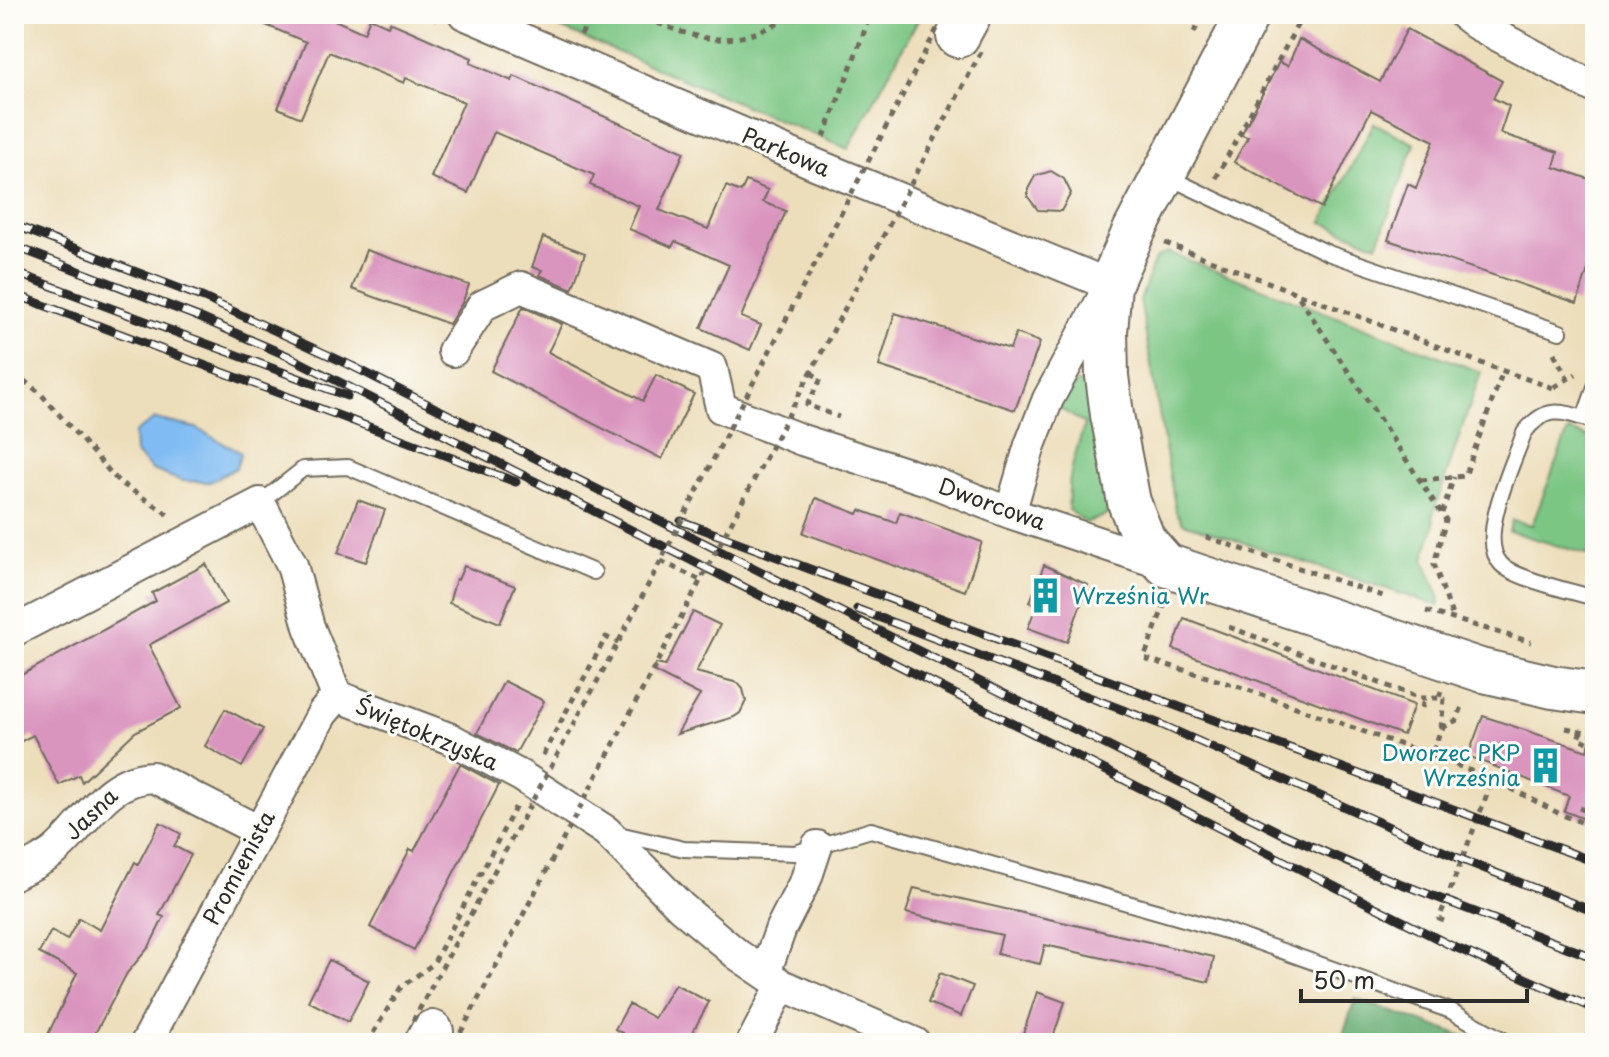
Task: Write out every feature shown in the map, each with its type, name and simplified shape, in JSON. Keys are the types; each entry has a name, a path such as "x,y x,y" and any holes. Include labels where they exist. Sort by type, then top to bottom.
{"street":[{"name":"Parkowa","path":"464,14 815,164 1110,285"},
{"path":"1010,513 1030,445 1048,399 1110,285 1134,231 1248,14"},
{"path":"1463,14 1595,88"},
{"path":"1110,285 1106,332 1112,415 1129,502 1162,589"},
{"name":"Dworcowa","path":"453,351 482,306 521,287 712,368 721,408 802,440 927,480 1010,513 1162,589 1553,687 1588,712"},
{"path":"14,631 260,503"},
{"name":"Świętokrzyska","path":"260,503 292,565 309,627 337,696 451,739 530,781 606,831 681,907 738,955 774,979 915,1043"},
{"name":"Promienista","path":"146,1043 322,714 337,696"},
{"name":"Jasna","path":"14,874 52,853 111,791 137,778 153,777 259,831"},
{"path":"752,1043 774,979 781,928 806,879 817,846"}],"lane":[{"path":"1164,175 1328,253 1560,332"},
{"path":"1593,394 1590,420 1558,411 1532,422 1524,433 1495,515 1492,543 1500,564 1517,574 1595,598"},
{"path":"260,503 303,469 348,467 594,572"},
{"path":"606,831 684,849 795,853 871,830 1241,936 1451,1011 1509,1043"}],"path":[{"path":"635,14 701,39 722,40 770,28 793,14"},
{"path":"815,164 871,14"},
{"path":"1194,32 1203,14"},
{"path":"1207,196 1300,20"},
{"path":"431,1035 702,581 811,373 962,32"},
{"path":"431,1035 618,643 661,561 962,32"},
{"path":"1134,231 1503,371 1553,388 1593,394"},
{"path":"1298,295 1446,520 1434,564 1453,619 1451,660 1441,728 1432,756"},
{"path":"1554,353 1568,379"},
{"path":"1553,388 1581,370"},
{"path":"1420,480 1465,476 1503,371"},
{"path":"14,373 40,393 118,481 196,536"},
{"path":"811,373 821,379 807,405 843,419"},
{"path":"1442,513 1454,477"},
{"path":"1197,534 1395,601"},
{"path":"661,561 702,581"},
{"path":"1162,589 1180,609"},
{"path":"1162,589 1144,658 1240,687 1432,756 1493,779 1562,815 1595,827"},
{"path":"1422,610 1453,619"},
{"path":"1225,626 1424,698"},
{"path":"367,1043 401,987 433,964 606,637 618,643"},
{"path":"1422,708 1424,698 1451,660 1537,644"},
{"path":"1441,728 1455,723 1463,704"},
{"path":"1588,712 1578,738 1595,745"},
{"path":"1444,921 1439,919 1474,841 1493,779"},
{"path":"1585,811 1588,802"}],"green space":[{"path":"527,14 921,14 848,149"},
{"path":"1374,123 1415,144 1377,245 1322,222"},
{"path":"1167,252 1481,372 1433,514 1434,526 1424,559 1440,599 1439,606 1183,523 1176,512 1140,300 1155,259"},
{"path":"1077,382 1088,385 1109,514 1086,523 1069,510 1068,498 1072,466 1085,424 1059,408 1069,389"},
{"path":"1568,431 1595,439 1595,557 1509,531 1512,520 1532,525"},
{"path":"1355,999 1469,1038 1468,1043 1340,1043"}],"water":[{"path":"155,419 196,428 241,453 236,468 210,482 182,481 152,470 135,453 134,433"}],"building":[{"path":"240,14 321,14 364,33 370,18 388,26 390,22 472,58 470,63 512,81 514,76 684,152 659,210 708,229 726,186 741,192 746,181 768,190 763,202 786,211 741,317 761,325 750,350 701,328 729,265 675,241 672,247 629,229 639,206 590,185 594,175 494,132 468,193 431,177 464,102 406,78 404,83 329,52 301,118 278,108 306,42"},
{"path":"1407,29 1502,81 1493,98 1509,106 1500,133 1558,152 1554,167 1595,181 1595,248 1577,303 1388,240 1408,184 1416,188 1434,141 1371,110 1322,208 1234,162 1248,137 1241,135 1279,62 1288,66 1299,39 1380,82"},
{"path":"1051,171 1064,179 1071,193 1061,211 1038,210 1028,197 1028,189 1035,176"},
{"path":"543,237 585,253 572,289 539,275 542,270 532,267"},
{"path":"366,250 469,285 449,324 352,289"},
{"path":"523,307 562,324 548,352 643,401 656,375 694,394 662,459 491,371"},
{"path":"895,313 1010,349 1016,333 1040,342 1015,410 879,366"},
{"path":"816,498 858,514 860,510 896,523 900,512 982,542 965,591 803,533"},
{"path":"358,500 385,510 366,562 338,553"},
{"path":"206,564 226,603 149,645 181,708 135,732 82,782 79,775 59,785 33,735 14,745 14,679 156,601 152,593"},
{"path":"1044,565 1088,585 1067,642 1028,628 1037,604 1030,602"},
{"path":"464,566 515,586 500,623 449,603 456,579"},
{"path":"693,612 720,625 696,672 738,683 746,701 734,717 677,734 700,695 653,671 656,664 665,666"},
{"path":"1184,618 1414,705 1403,735 1173,649"},
{"path":"504,681 544,701 516,753 477,733"},
{"path":"225,709 263,729 242,767 205,746"},
{"name":"Dworzec PKP Września","path":"1483,716 1587,751 1595,735 1595,823 1564,811 1569,796 1468,756"},
{"path":"460,764 499,785 414,950 370,927 410,849 414,851"},
{"path":"160,822 181,834 174,846 191,855 159,915 164,917 149,947 127,973 90,1043 44,1043 77,973 39,953 51,931 67,940 79,918 100,930 135,862 138,864"},
{"path":"914,888 1214,957 1209,982 1045,945 1040,964 997,954 1002,935 906,913"},
{"path":"329,960 369,981 348,1022 308,1001"},
{"path":"940,973 973,986 961,1016 928,1003"},
{"path":"675,984 709,1002 690,1037 701,1043 640,1043 615,1029 629,1004 654,1018"},
{"path":"1037,992 1065,1002 1051,1043 1020,1043"}],"railway":[{"path":"14,225 204,298 352,366 1281,833 1373,873 1595,958"},
{"path":"14,246 196,316 288,356 1450,945 1595,1009"},
{"path":"14,272 347,396"},
{"path":"14,294 516,482"},
{"path":"681,521 1595,862"},
{"path":"857,609 1160,724 1463,860 1595,912"}],"place":[{"name":"Września Wr","path":"1046,596"},
{"name":"Dworzec PKP Września","path":"1546,766"}]}
